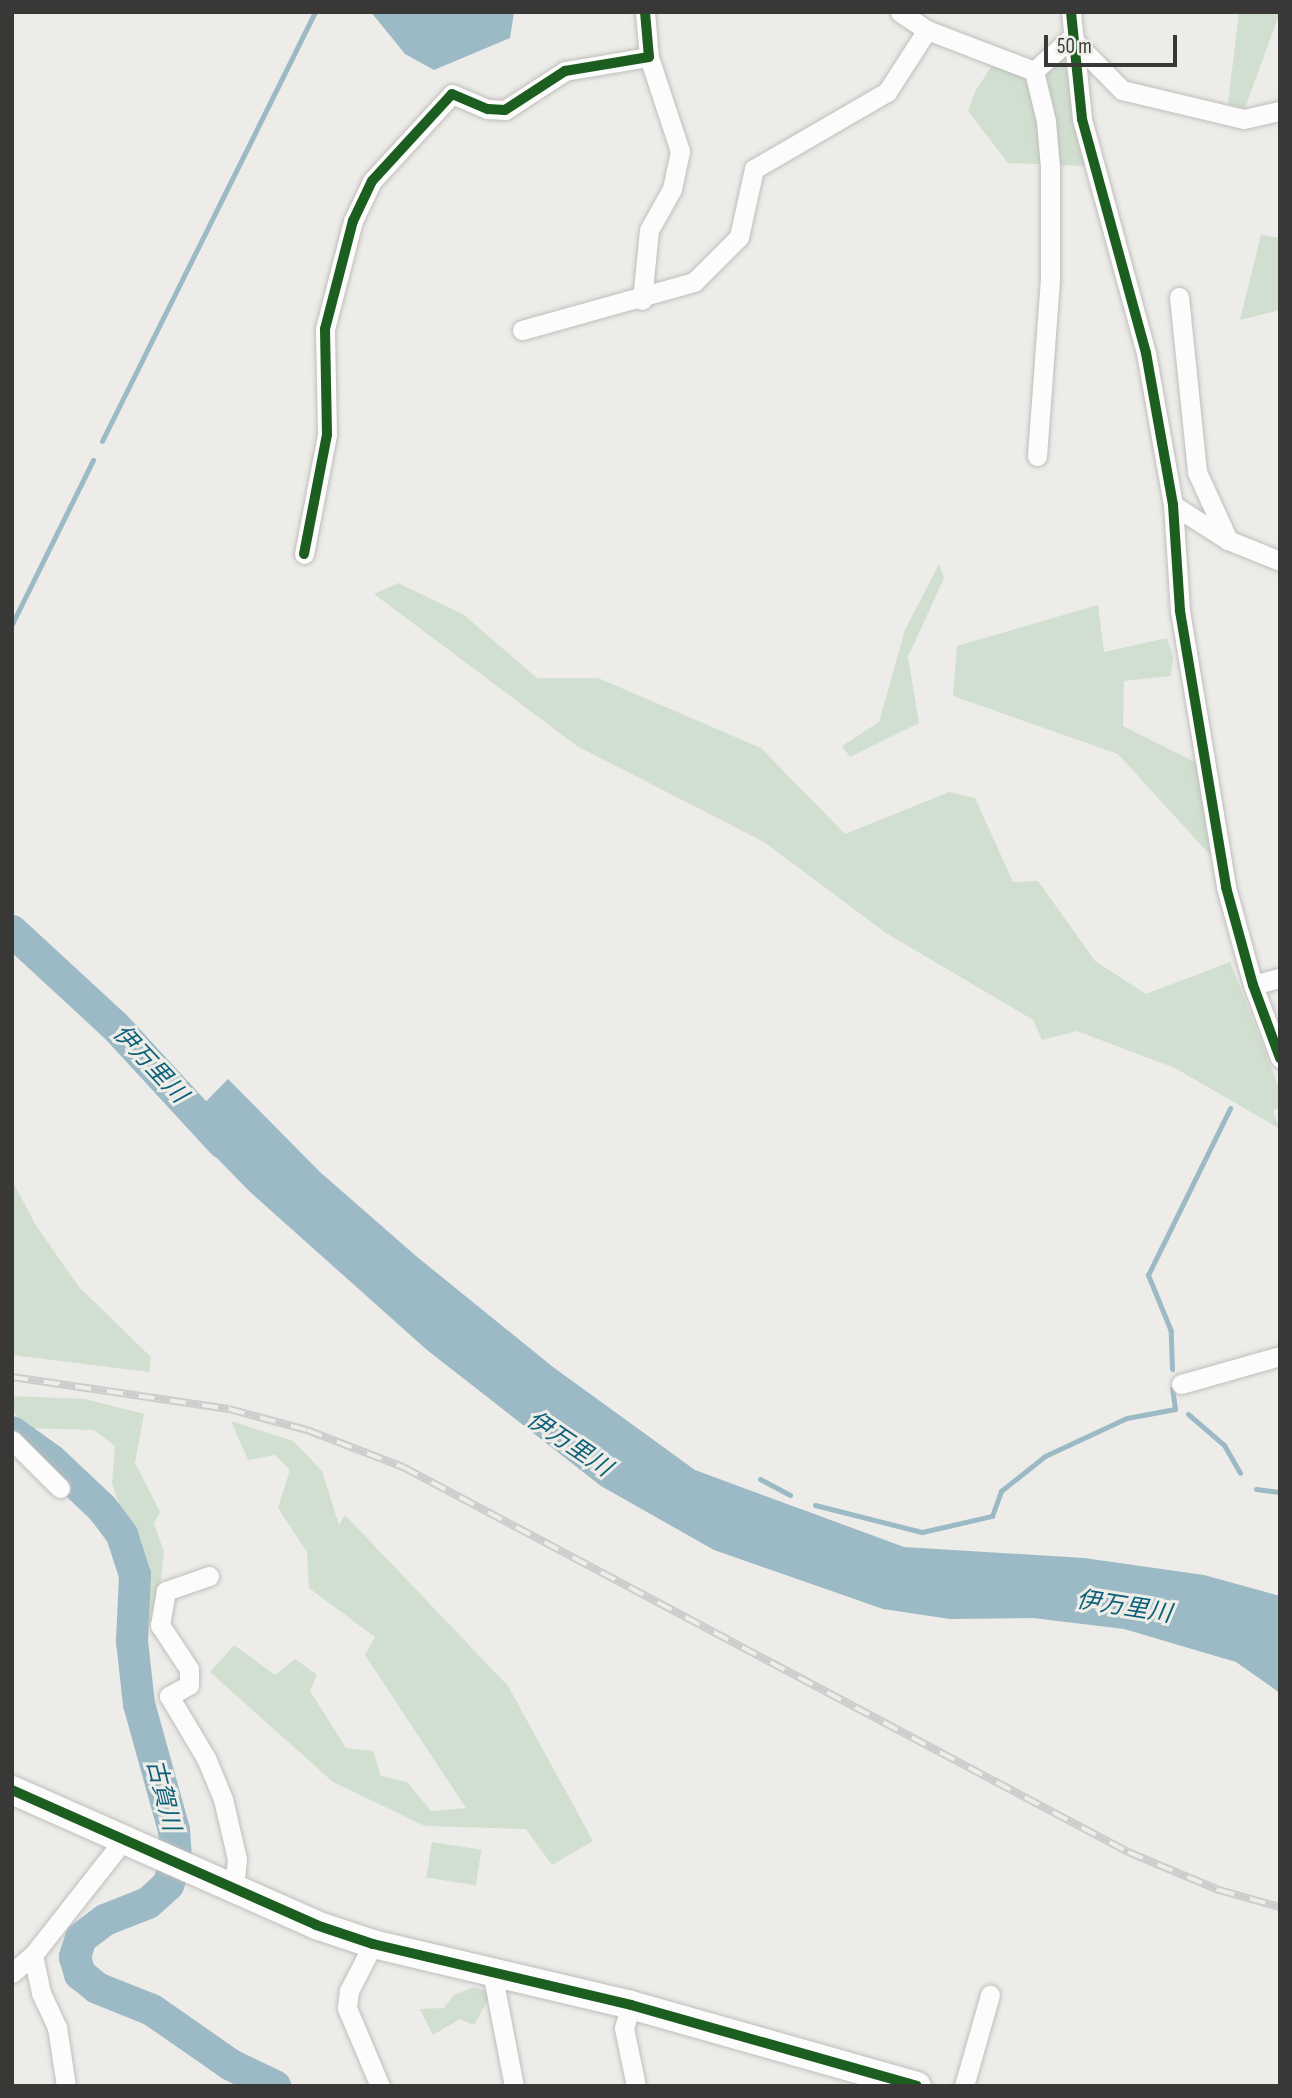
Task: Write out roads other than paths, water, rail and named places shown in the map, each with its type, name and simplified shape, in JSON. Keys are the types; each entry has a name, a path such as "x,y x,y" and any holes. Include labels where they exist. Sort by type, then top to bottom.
{"street":[{"path":"642,300 649,230 673,189 680,151 649,57 645,12"},
{"path":"900,12 927,30 1034,71"},
{"path":"1071,12 1071,38 1082,119 1146,353 1173,505 1180,611 1226,887 1253,985 1280,1058"},
{"path":"522,330 642,300 694,282 739,237 754,169 887,92 927,30"},
{"path":"1034,71 1071,38"},
{"path":"1071,38 1122,89 1244,119 1280,111"},
{"path":"304,554 327,434 325,328 353,220 372,181 452,94 488,109 505,110 565,71 649,57"},
{"path":"1034,71 1046,121 1050,167 1050,278 1037,456"},
{"path":"1179,297 1197,472 1228,540"},
{"path":"1173,505 1228,540 1280,561"},
{"path":"1253,985 1280,978"},
{"path":"1181,1384 1280,1356"},
{"path":"12,1440 60,1488"},
{"path":"209,1576 166,1591 160,1625 189,1668 189,1685 169,1696 206,1758 223,1799 237,1859 234,1888"},
{"path":"12,1790 234,1888 373,1944 631,2005 917,2086"},
{"path":"12,1973 33,1955 135,1843"},
{"path":"373,1944 349,1991 347,2008 380,2086"},
{"path":"33,1955 41,1993 57,2027 66,2086"},
{"path":"492,1972 514,2086"},
{"path":"964,2086 990,1995"},
{"path":"631,2005 624,2028 636,2086"}],"water":[{"path":"371,12 514,12 510,38 434,70 405,54"},
{"path":"228,1079 320,1172 416,1256 553,1367 695,1470 904,1547 1084,1558 1204,1575 1280,1596 1280,1693 1236,1662 1124,1629 1033,1618 950,1619 883,1609 714,1550 601,1486 427,1350 249,1191 184,1124"}],"waterway":[{"path":"102,441 315,12"},
{"path":"12,624 93,460"},
{"name":"伊万里川","path":"12,931 115,1026 223,1143"},
{"path":"1172,1369 1171,1331 1148,1275 1230,1108"},
{"path":"815,1505 922,1532 992,1516 1001,1491 1045,1456 1127,1418 1175,1409 1172,1388"},
{"path":"1188,1414 1224,1445 1240,1473"},
{"name":"古賀川","path":"12,1432 51,1460 102,1508 122,1535 135,1575 132,1641 139,1704 174,1830 176,1862 168,1885 148,1903 105,1920 81,1938 75,1957 80,1974 97,1988 152,2010 231,2065 275,2086"},
{"path":"760,1479 790,1495"},
{"path":"1256,1489 1280,1492"}],"railway":[{"path":"12,1377 229,1409 307,1430 403,1467 1128,1852 1219,1890 1280,1907"}]}
